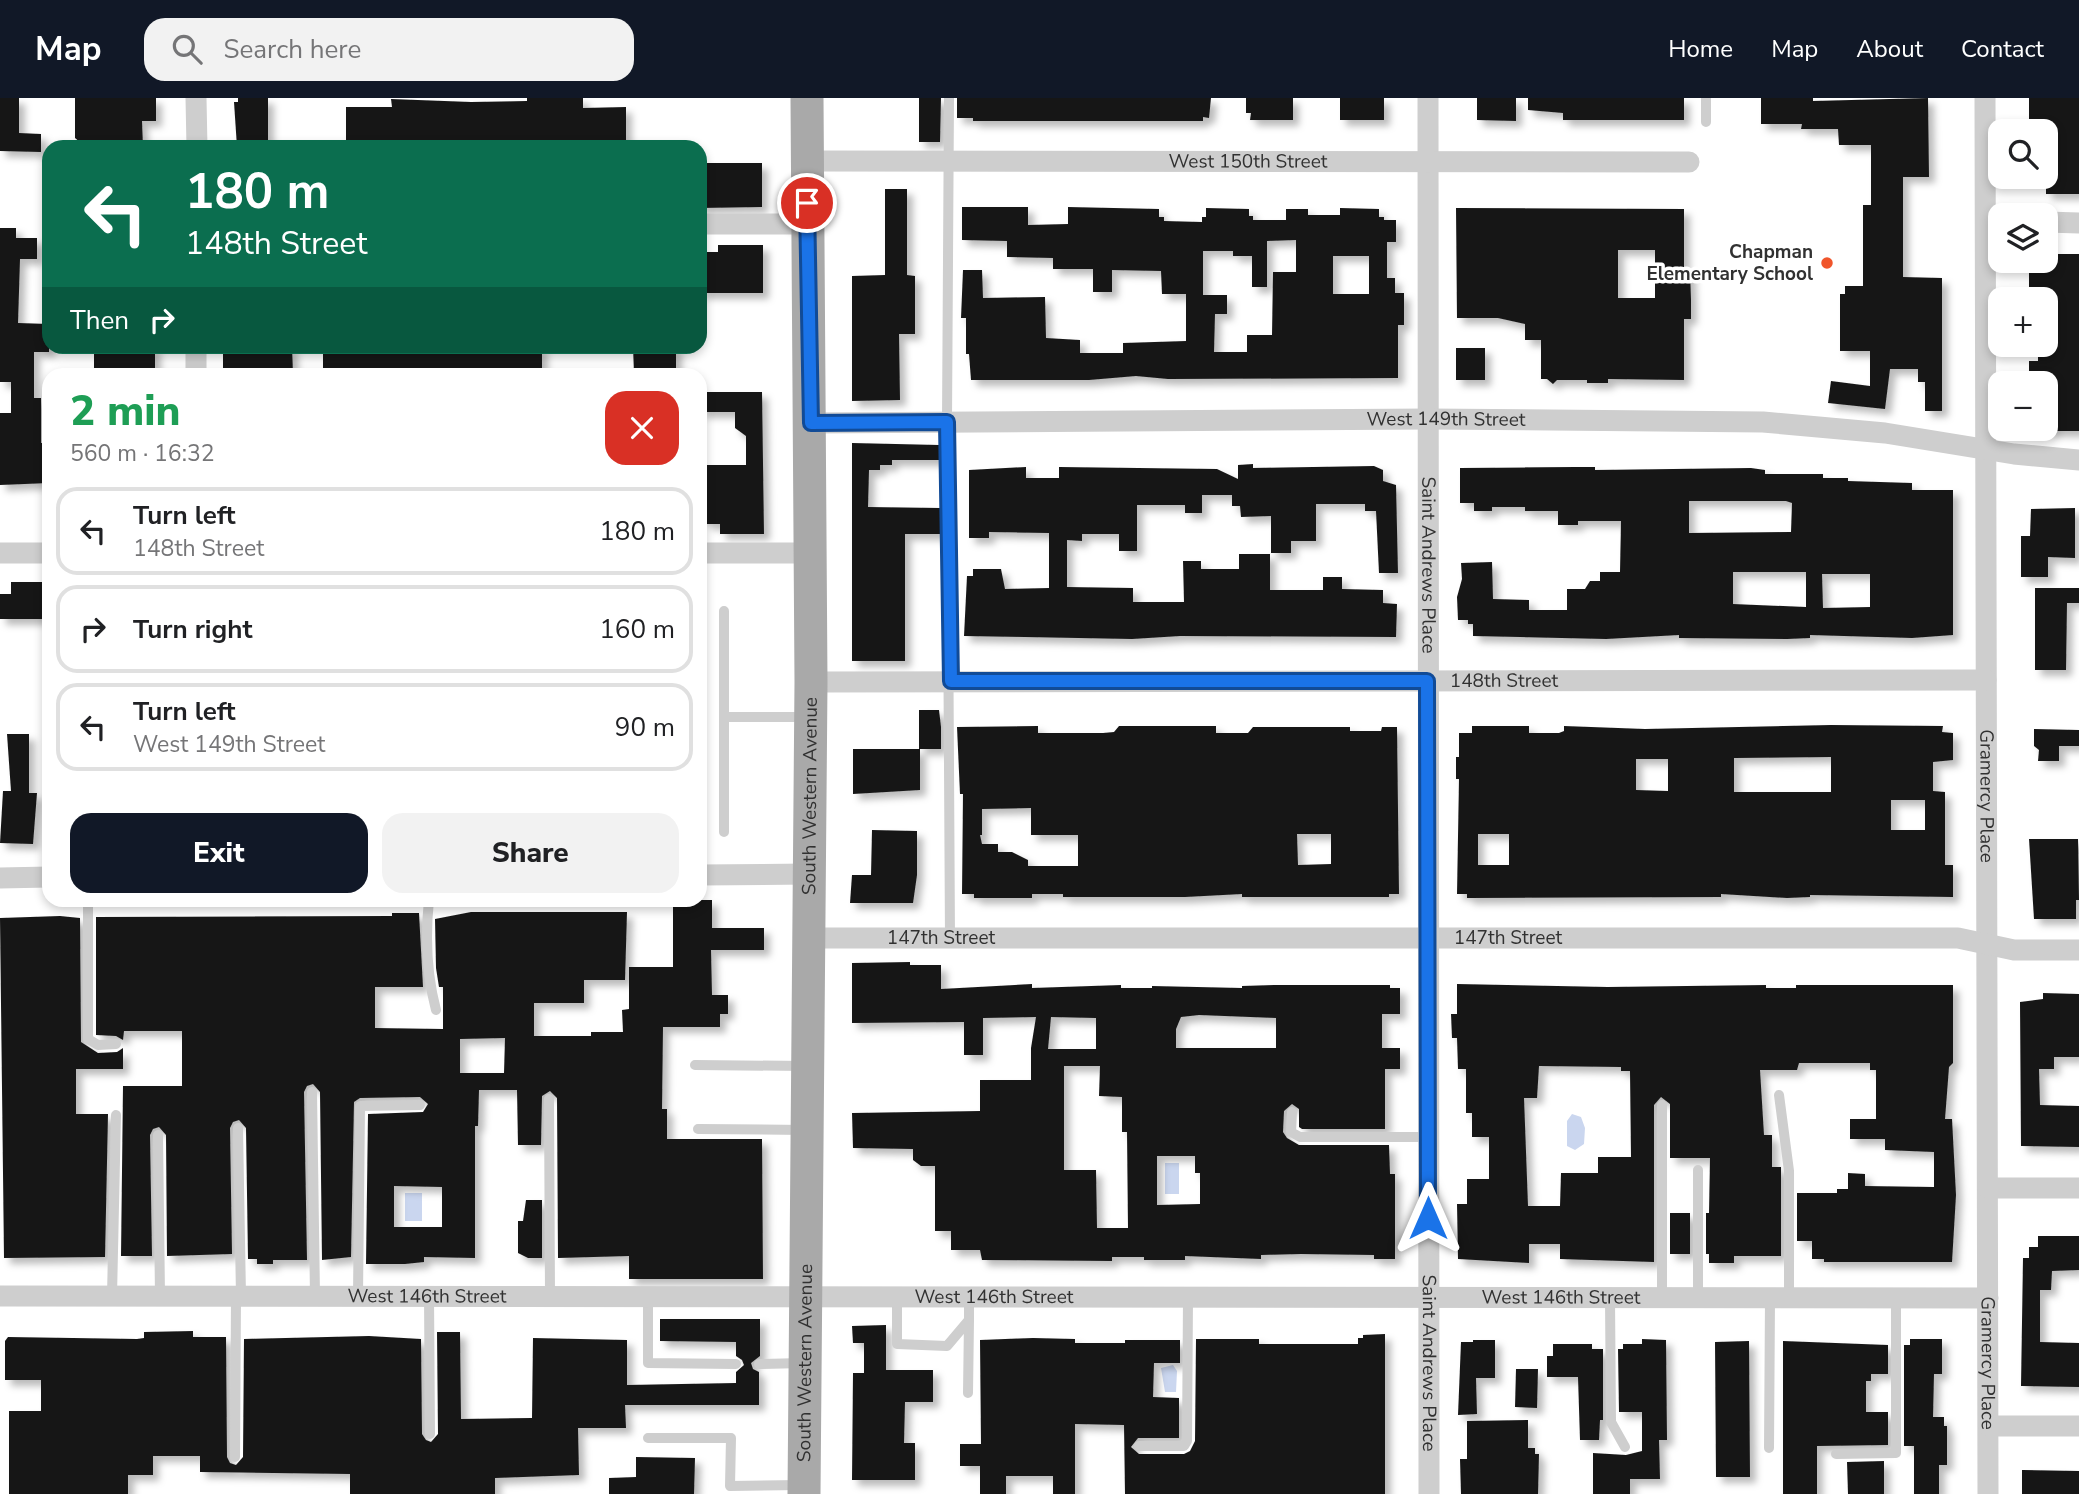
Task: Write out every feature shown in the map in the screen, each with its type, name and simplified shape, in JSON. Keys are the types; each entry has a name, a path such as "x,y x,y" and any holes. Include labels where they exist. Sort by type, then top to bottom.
{"main road":[{"name":"South Western Avenue","path":"804,1490 811,717 807,98"}],"street":[{"path":"197,98 197,140"},
{"name":"Saint Andrews Place","path":"1428,98 1429,1494"},
{"name":"Gramercy Place","path":"1985,98 1992,203"},
{"name":"West 150th Street","path":"807,161 1689,162"},
{"path":"2058,222 2079,223"},
{"path":"707,224 807,224"},
{"name":"Gramercy Place","path":"1988,1494 1984,448 1991,273"},
{"name":"West 149th Street","path":"811,423 1429,419 1763,422 1885,433 2079,460"},
{"path":"0,553 42,553"},
{"path":"707,553 810,553"},
{"name":"148th Street","path":"811,682 1986,680"},
{"path":"707,875 809,874"},
{"path":"0,877 42,877"},
{"name":"147th Street","path":"808,938 1958,938 2014,950 2079,950"},
{"path":"1988,1188 2079,1188"},
{"name":"West 146th Street","path":"0,1296 1988,1298"},
{"path":"1989,1426 2079,1426"}],"lane":[{"path":"949,98 947,422 951,681 950,939"},
{"path":"1706,98 1706,122"},
{"path":"724,611 724,832"},
{"path":"724,717 811,717"},
{"path":"88,907 88,1039 98,1045 116,1044"},
{"path":"429,907 426,963 429,988 436,1010"},
{"path":"695,1065 808,1066"},
{"path":"312,1092 314,1296"},
{"path":"1769,1448 1789,1171 1779,1095"},
{"path":"548,1099 550,1296"},
{"path":"358,1296 360,1106 420,1105"},
{"path":"1662,1105 1662,1298"},
{"path":"1292,1112 1291,1132 1300,1137 1428,1137"},
{"path":"113,1296 116,1115"},
{"path":"235,1457 238,1128"},
{"path":"698,1129 807,1130"},
{"path":"158,1135 160,1296"},
{"path":"1698,1170 1698,1298"},
{"path":"429,1296 430,1434"},
{"path":"648,1296 648,1363 736,1364"},
{"path":"897,1297 897,1344 947,1346 969,1320"},
{"path":"968,1393 969,1297"},
{"path":"1139,1446 1184,1446 1187,1441 1188,1298"},
{"path":"1610,1298 1611,1422 1625,1447"},
{"path":"1836,1454 1896,1454 1896,1298"},
{"path":"760,1364 806,1363"},
{"path":"648,1438 731,1438 730,1490 804,1490"}],"water":[{"path":"1572,1114 1581,1117 1585,1128 1584,1144 1575,1150 1567,1146 1567,1121"},
{"path":"1165,1163 1179,1163 1179,1194 1165,1194"},
{"path":"405,1193 422,1193 422,1221 405,1221"},
{"path":"1173,1365 1177,1371 1176,1392 1165,1392 1161,1368"}],"building":[{"path":"0,98 19,98 19,133 41,134 41,152 0,151"},
{"path":"75,98 156,98 156,121 142,121 143,140 75,138"},
{"path":"238,98 268,98 268,140 237,140 234,102 238,102"},
{"path":"527,98 583,98 583,108 626,107 626,140 346,140 346,107 392,107 391,99 527,101"},
{"path":"919,98 941,98 940,142 919,142"},
{"path":"957,98 1211,98 1209,118 1203,117 1203,121 973,121 973,118 957,118"},
{"path":"1246,98 1293,98 1293,120 1250,120 1251,113 1246,113"},
{"path":"1340,98 1384,98 1384,120 1340,120"},
{"path":"1477,98 1516,98 1516,121 1477,120"},
{"path":"1528,98 1684,98 1684,120 1563,120 1563,113 1528,110"},
{"path":"1761,98 1813,98 1813,101 1928,98 1929,177 1903,177 1903,277 1942,278 1942,411 1925,411 1925,382 1918,382 1918,369 1890,369 1885,409 1828,403 1831,381 1870,386 1870,351 1840,351 1840,294 1845,294 1845,286 1863,286 1863,205 1871,205 1871,145 1839,145 1838,129 1801,129 1802,124 1761,124"},
{"path":"2029,98 2079,98 2079,194 2046,194 2046,189 2058,189 2058,119 2029,119"},
{"path":"707,163 762,163 762,207 707,208"},
{"path":"885,189 907,189 907,275 915,276 915,334 899,334 900,400 852,401 852,276 885,275"},
{"path":"962,207 1028,207 1028,225 1068,224 1068,207 1159,209 1159,217 1164,217 1164,221 1202,222 1202,217 1206,217 1206,208 1249,209 1249,216 1253,216 1253,220 1286,220 1286,209 1308,209 1308,215 1340,215 1340,208 1379,209 1379,217 1396,220 1396,242 1387,242 1387,278 1395,278 1395,293 1404,293 1404,325 1398,325 1398,378 1168,379 1136,376 1089,380 971,380 969,354 966,354 966,318 961,318 963,270 982,270 983,298 1045,297 1046,338 1080,340 1080,353 1123,353 1123,343 1186,341 1186,294 1162,294 1161,271 1112,270 1112,292 1093,292 1093,269 1053,269 1053,258 1007,257 1007,241 962,240","holes":["1296,240 1296,272 1273,272 1272,335 1247,335 1247,352 1214,352 1215,314 1227,314 1227,295 1203,295 1203,251 1233,251 1233,256 1252,256 1252,287 1267,287 1267,241","1333,256 1369,256 1369,294 1333,294"]},
{"path":"1456,208 1684,209 1684,270 1690,270 1691,319 1684,319 1684,380 1608,379 1608,383 1587,383 1587,380 1557,380 1553,384 1547,379 1541,379 1541,340 1525,340 1525,324 1498,318 1457,318","holes":["1618,250 1655,250 1655,298 1618,298"]},
{"path":"0,228 16,228 16,238 37,238 37,259 20,259 18,323 42,324 42,352 34,352 34,398 41,398 42,483 0,485 0,413 11,413 11,382 0,382"},
{"path":"718,245 763,245 763,293 707,293 707,252 718,252"},
{"path":"2058,254 2079,254 2079,431 2058,431 2058,371 2029,371 2029,361 2038,361 2038,357 2058,357 2058,287 2029,287 2029,273 2058,273"},
{"path":"1456,348 1485,348 1485,380 1456,380"},
{"path":"94,354 155,354 155,368 94,368"},
{"path":"223,354 292,354 293,368 223,368"},
{"path":"323,354 542,354 542,368 323,368"},
{"path":"633,354 676,354 676,368 634,368"},
{"path":"707,392 762,392 764,534 720,534 720,524 707,524 707,465 746,465 746,436 735,428 735,412 707,412"},
{"path":"852,443 939,445 939,460 892,460 892,465 880,465 880,470 869,470 868,507 940,508 940,534 905,534 905,661 852,661"},
{"path":"1253,464 1253,468 1374,466 1383,470 1383,481 1396,485 1398,573 1379,573 1376,511 1365,511 1365,504 1316,504 1316,541 1291,541 1291,553 1271,553 1271,516 1241,517 1240,506 1232,506 1232,495 1202,495 1202,513 1185,513 1185,505 1137,505 1137,551 1119,551 1119,534 1082,534 1082,541 1067,540 1067,587 1133,588 1133,602 1184,602 1183,561 1201,561 1201,569 1239,569 1239,554 1270,554 1270,590 1323,590 1323,577 1342,577 1342,589 1383,590 1383,603 1397,604 1396,637 1180,636 1132,639 964,636 967,576 973,576 973,569 1001,569 1005,589 1049,588 1049,533 989,532 989,538 969,538 969,470 1026,467 1026,478 1059,478 1059,467 1217,469 1238,479 1238,465"},
{"path":"1460,468 1751,468 1765,470 1765,474 1823,474 1823,478 1848,478 1848,481 1912,483 1912,490 1953,490 1953,635 1912,638 1810,635 1810,638 1787,639 1679,638 1679,635 1606,639 1473,636 1473,624 1468,624 1468,620 1458,620 1457,597 1462,579 1461,563 1492,562 1493,599 1529,600 1529,610 1567,610 1567,589 1585,589 1590,581 1600,581 1600,572 1620,572 1621,521 1578,521 1578,525 1558,525 1558,511 1492,507 1492,511 1474,511 1474,503 1460,503","holes":["1689,501 1786,501 1792,503 1791,532 1689,533","1733,572 1806,572 1806,607 1733,604","1822,574 1870,574 1870,607 1823,608"]},
{"path":"2075,508 2075,558 2048,557 2048,577 2021,577 2021,536 2030,536 2031,509"},
{"path":"11,582 42,582 42,619 0,619 0,594 11,594"},
{"path":"2035,588 2079,588 2079,603 2067,603 2066,670 2035,670"},
{"path":"919,710 939,710 941,727 941,749 920,749 920,790 853,794 853,749 919,749"},
{"path":"1831,725 1943,726 1942,732 1953,733 1953,760 1933,762 1933,791 1945,792 1945,865 1953,865 1953,897 1810,895 1787,898 1721,894 1721,897 1467,898 1467,894 1457,894 1459,779 1456,779 1456,757 1459,757 1459,733 1472,733 1472,726 1529,726 1529,733 1559,733 1564,731 1564,726 1645,729","holes":["1831,757 1831,792 1734,792 1734,758","1636,759 1668,759 1668,791 1636,790","1891,800 1925,800 1925,830 1891,830","1478,834 1509,834 1509,865 1478,865"]},
{"path":"1038,726 1038,733 1103,733 1114,732 1119,726 1216,726 1216,733 1248,733 1253,727 1350,727 1350,731 1381,731 1382,727 1397,727 1399,894 1389,894 1389,897 1242,897 1242,894 1063,897 1063,894 1032,894 1032,898 974,898 974,894 962,894 963,794 960,794 957,727","holes":["1031,808 1031,835 1078,835 1078,866 1028,866 1028,860 1012,852 998,852 998,844 982,844 982,809","1297,834 1331,834 1331,864 1298,865"]},
{"path":"2034,729 2079,730 2079,746 2059,746 2059,761 2038,761 2039,750 2034,746"},
{"path":"7,734 29,734 29,793 37,793 33,844 0,843 3,791 11,791"},
{"path":"872,830 917,831 917,875 913,903 850,903 852,875 871,875"},
{"path":"2029,839 2078,839 2079,900 2076,900 2076,919 2034,919"},
{"path":"707,900 712,900 712,928 764,928 764,950 711,950 712,995 728,995 728,1014 720,1014 720,1027 663,1027 662,1109 667,1109 667,1139 762,1139 763,1279 629,1279 629,1256 558,1258 557,1098 550,1091 542,1096 541,1145 518,1145 517,1090 479,1090 478,1126 475,1126 475,1258 424,1257 424,1262 366,1264 368,1114 423,1112 428,1104 420,1097 360,1098 354,1102 351,1257 322,1260 320,1092 313,1084 307,1086 304,1092 307,1260 273,1260 273,1264 257,1264 257,1259 248,1259 246,1128 239,1120 233,1122 230,1128 232,1254 167,1256 166,1135 159,1127 153,1129 150,1135 152,1256 121,1256 123,1086 182,1086 182,1031 124,1031 123,1040 116,1036 96,1035 96,917 392,916 392,913 419,913 423,987 375,987 375,1028 443,1029 443,987 439,987 436,968 435,919 471,912 627,912 625,980 584,980 584,1003 534,1003 534,1036 591,1036 591,1032 623,1032 622,1010 629,1009 629,967 673,967 673,907 707,907","holes":["505,1038 504,1073 460,1073 460,1039","394,1186 442,1187 442,1227 394,1227"]},
{"path":"0,918 80,918 81,1042 98,1053 117,1052 123,1048 123,1069 76,1069 76,1114 108,1114 105,1257 4,1258"},
{"path":"910,962 910,965 941,965 941,989 1032,984 1032,988 1121,985 1121,988 1242,988 1274,985 1390,985 1390,988 1400,988 1400,1014 1382,1014 1382,1048 1400,1048 1400,1069 1385,1069 1385,1129 1302,1129 1299,1127 1299,1109 1292,1104 1284,1111 1283,1132 1287,1138 1299,1145 1389,1145 1390,1174 1395,1174 1395,1259 1374,1259 1374,1255 1301,1254 1261,1255 1261,1259 1185,1256 1185,1260 1112,1257 1112,1261 982,1260 980,1250 951,1250 951,1231 935,1231 935,1166 921,1166 913,1160 913,1149 853,1148 852,1113 980,1111 980,1080 1031,1080 1031,1048 1036,1017 983,1018 983,1055 964,1055 964,1022 852,1023 852,963","holes":["1199,1015 1276,1018 1276,1048 1176,1048 1176,1029 1181,1017","1051,1017 1096,1018 1096,1049 1048,1049","1064,1066 1100,1066 1099,1096 1122,1097 1122,1132 1127,1132 1128,1228 1097,1228 1096,1170 1064,1170","1157,1156 1195,1156 1195,1173 1200,1173 1200,1204 1157,1205"]},
{"path":"1457,984 1608,987 1766,985 1766,988 1796,988 1796,985 1953,985 1953,1063 1949,1067 1945,1119 1952,1119 1956,1195 1952,1262 1824,1262 1824,1259 1812,1259 1812,1241 1797,1241 1797,1193 1837,1193 1837,1189 1848,1189 1848,1173 1865,1174 1865,1186 1934,1187 1934,1152 1885,1150 1885,1139 1850,1139 1850,1119 1876,1119 1876,1070 1870,1070 1870,1063 1799,1063 1797,1070 1760,1070 1764,1135 1772,1135 1772,1167 1781,1167 1781,1256 1734,1256 1734,1263 1709,1263 1709,1254 1706,1254 1706,1213 1709,1213 1710,1158 1670,1158 1670,1104 1661,1097 1654,1105 1654,1262 1560,1259 1560,1244 1529,1244 1529,1263 1458,1259 1457,1204 1467,1204 1467,1179 1489,1179 1489,1137 1472,1137 1472,1113 1466,1113 1466,1069 1458,1069 1457,1038 1452,1038 1451,1014 1457,1014","holes":["1539,1066 1621,1067 1621,1071 1630,1071 1631,1157 1598,1157 1598,1173 1561,1173 1560,1206 1528,1206 1524,1098 1537,1098"]},
{"path":"2043,993 2079,994 2079,1057 2054,1057 2054,1069 2039,1069 2040,1105 2079,1106 2079,1147 2021,1146 2020,1002 2043,999"},
{"path":"526,1200 542,1200 542,1258 528,1258 518,1253 518,1221 523,1221"},
{"path":"1670,1213 1690,1213 1690,1254 1670,1254"},
{"path":"2038,1236 2079,1236 2079,1270 2052,1271 2051,1290 2040,1290 2040,1342 2079,1343 2079,1387 2021,1386 2023,1258 2029,1258 2029,1247 2038,1247"},
{"path":"660,1319 760,1319 760,1356 751,1363 753,1369 759,1372 759,1405 625,1405 626,1428 578,1428 579,1475 495,1478 495,1494 350,1494 350,1474 200,1472 200,1456 153,1456 153,1475 128,1475 128,1494 9,1494 9,1411 41,1411 41,1380 5,1380 5,1341 8,1337 137,1339 144,1338 144,1332 193,1331 193,1337 226,1337 227,1457 230,1463 236,1465 243,1457 244,1339 369,1336 421,1339 422,1434 431,1442 438,1434 437,1332 460,1332 461,1419 532,1418 533,1338 627,1340 627,1385 736,1383 736,1372 744,1365 736,1356 736,1342 660,1341"},
{"path":"886,1325 886,1370 933,1370 933,1402 905,1402 904,1443 915,1443 915,1480 852,1480 853,1373 864,1373 864,1343 853,1343 852,1326"},
{"path":"1385,1334 1385,1494 1125,1494 1124,1425 1075,1424 1075,1494 1053,1494 1053,1476 1006,1476 1006,1494 980,1494 980,1466 960,1466 960,1444 981,1444 980,1340 1033,1338 1075,1339 1075,1343 1125,1343 1125,1340 1180,1340 1180,1363 1154,1363 1153,1397 1179,1398 1179,1438 1138,1438 1131,1447 1139,1454 1184,1454 1190,1451 1195,1441 1196,1339 1259,1339 1259,1344 1358,1344 1358,1338 1363,1338 1363,1335"},
{"path":"1642,1339 1666,1340 1667,1440 1659,1440 1660,1479 1630,1479 1630,1494 1593,1494 1593,1453 1626,1455 1642,1451 1642,1412 1619,1412 1618,1349 1623,1349 1623,1344 1642,1344"},
{"path":"1910,1339 1942,1339 1942,1374 1934,1374 1933,1417 1944,1417 1944,1426 1947,1426 1947,1465 1939,1465 1939,1494 1914,1494 1914,1446 1904,1446 1904,1345 1910,1345"},
{"path":"1495,1340 1495,1378 1476,1378 1477,1414 1458,1415 1461,1342"},
{"path":"1749,1341 1750,1477 1716,1477 1715,1342"},
{"path":"1783,1341 1888,1345 1888,1374 1871,1374 1871,1381 1866,1381 1866,1412 1888,1412 1888,1445 1817,1446 1817,1494 1783,1494"},
{"path":"1553,1344 1592,1344 1592,1349 1603,1349 1603,1420 1600,1420 1599,1440 1580,1440 1578,1377 1547,1377 1547,1356 1553,1356"},
{"path":"1516,1369 1538,1369 1537,1408 1515,1407"},
{"path":"1528,1420 1528,1448 1535,1448 1535,1454 1539,1454 1538,1494 1461,1494 1460,1459 1467,1459 1467,1421"},
{"path":"636,1457 695,1458 694,1494 609,1494 609,1478 636,1477"},
{"path":"1884,1461 1884,1494 1848,1494 1847,1462"},
{"path":"2022,1470 2079,1471 2079,1494 2022,1494"}],"place":[{"name":"Chapman Elementary School","path":"1827,263"}],"route":[{"path":"807,203 811,423 947,422 951,681 1427,681 1428,1218"}]}
